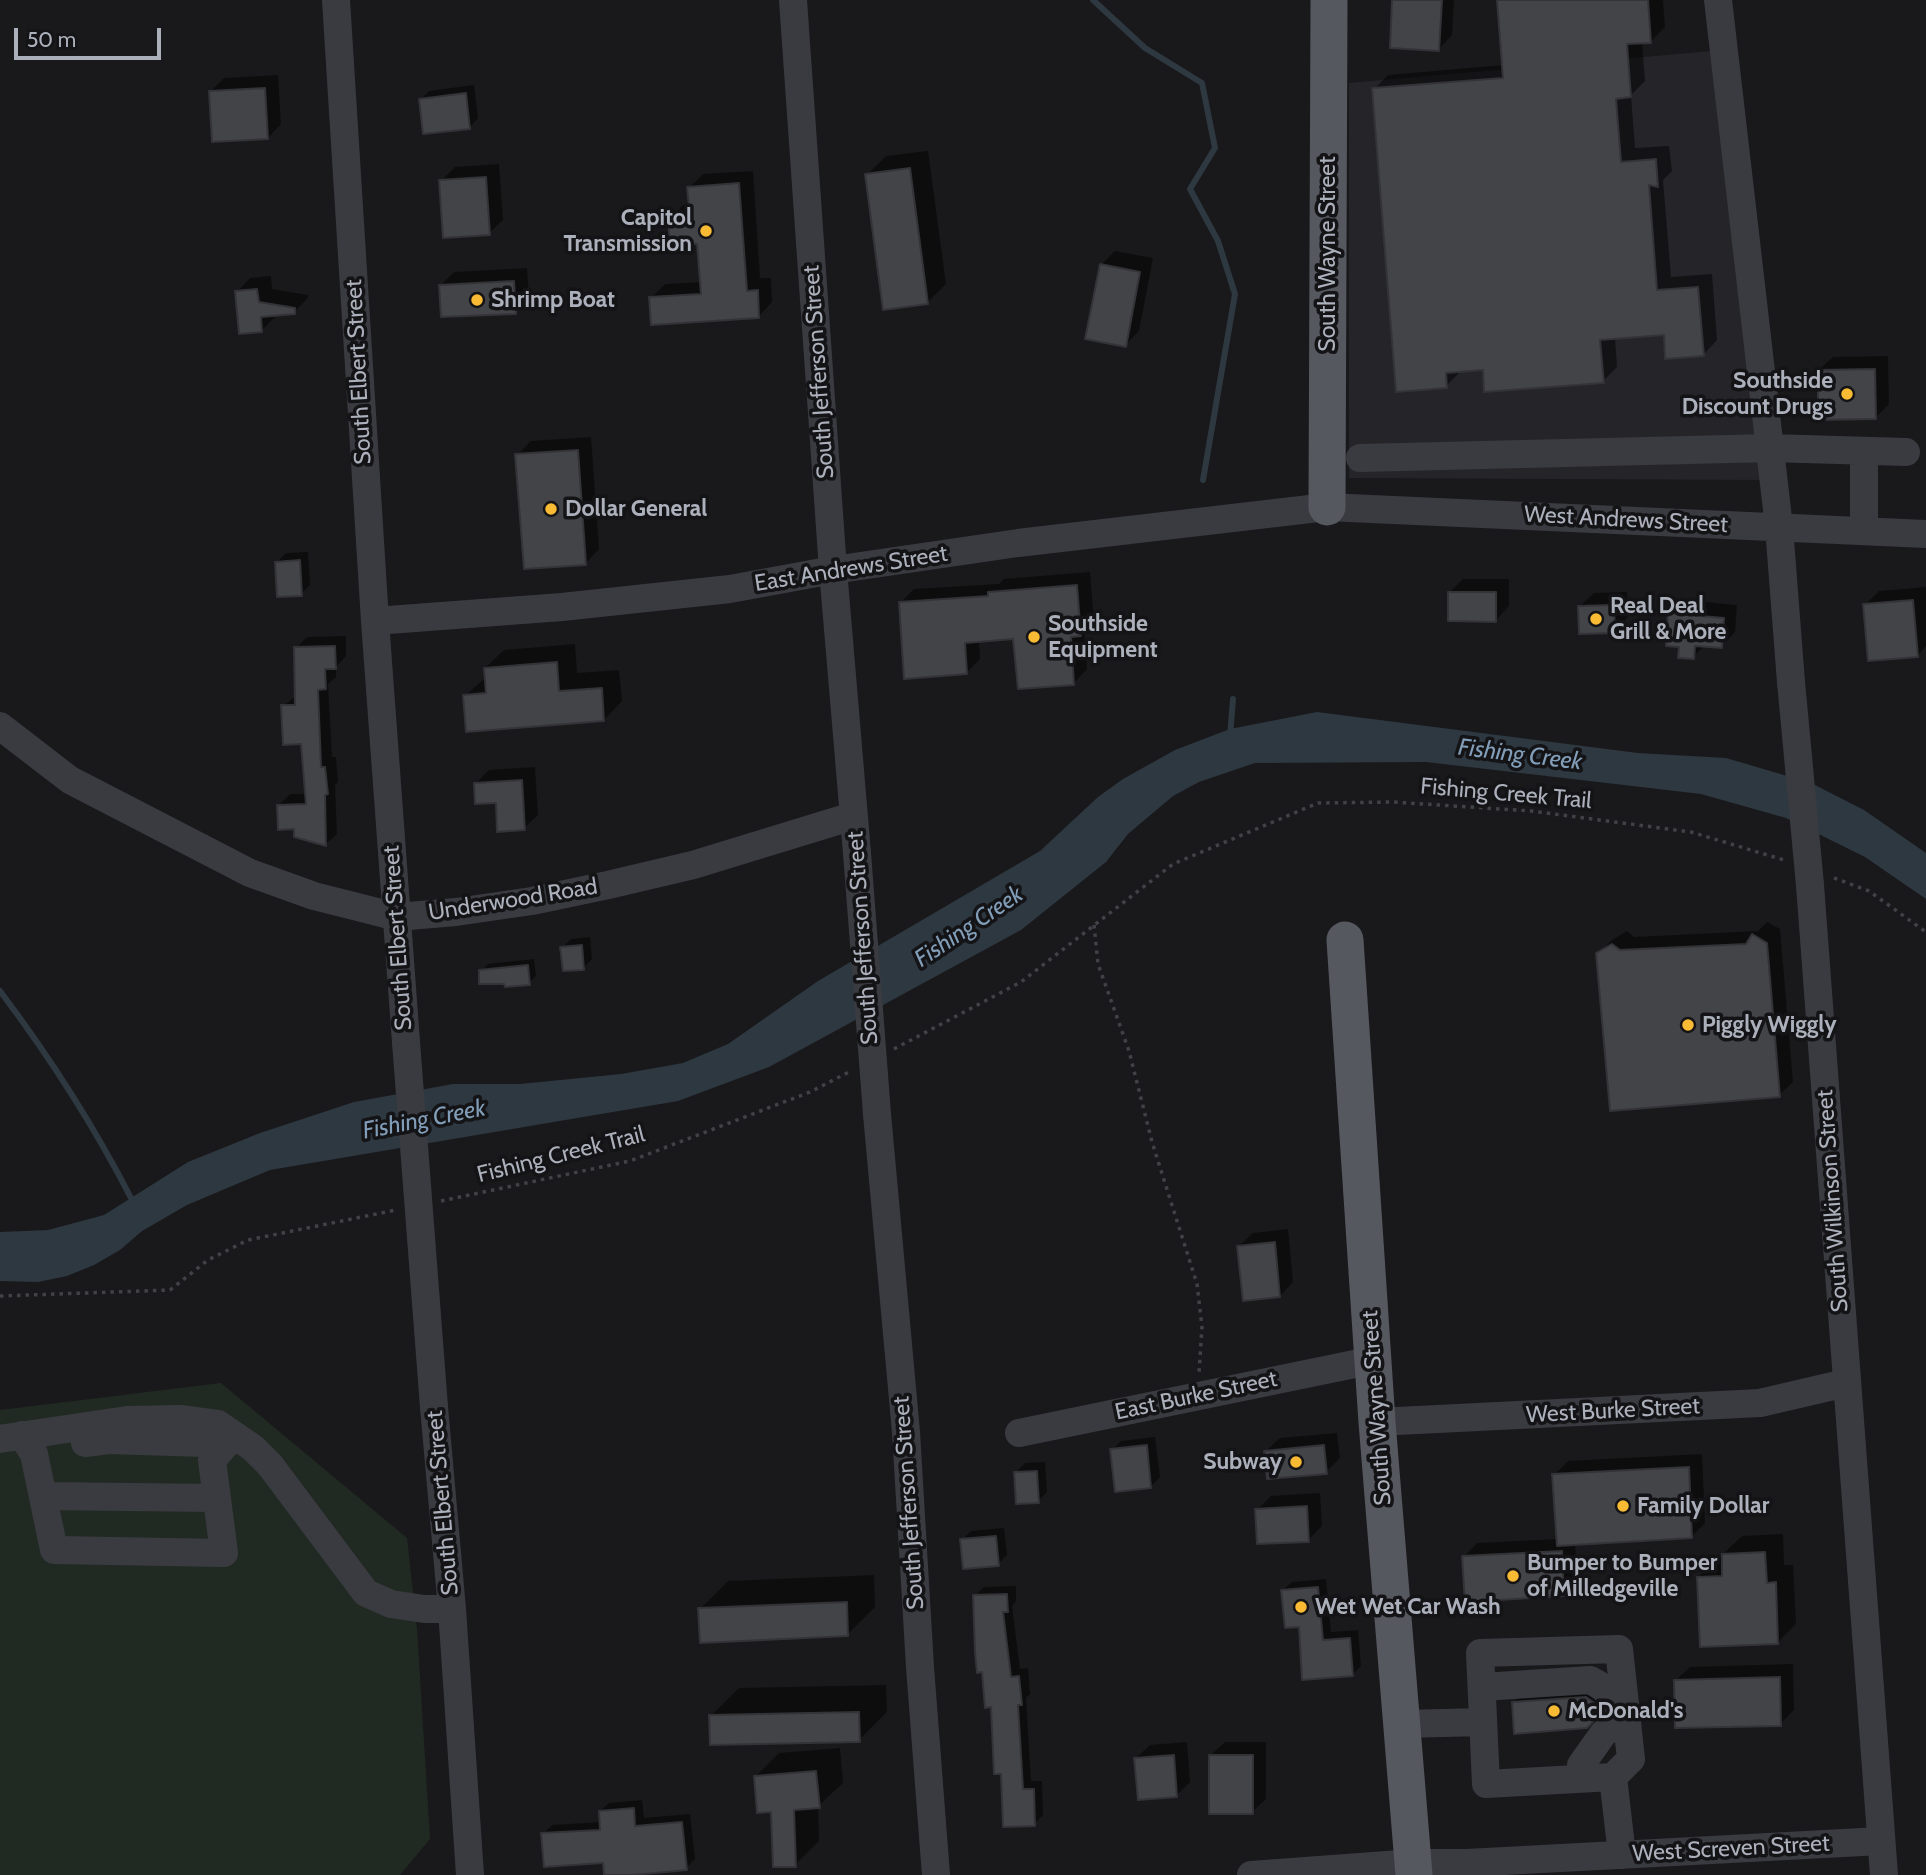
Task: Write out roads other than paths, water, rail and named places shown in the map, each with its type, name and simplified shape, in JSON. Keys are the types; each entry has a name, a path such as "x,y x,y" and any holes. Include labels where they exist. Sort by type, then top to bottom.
{"main road":[{"name":"South Wayne Street","path":"1327,507 1329,0"},
{"name":"South Wayne Street","path":"1345,940 1377,1422 1414,1869"}],"street":[{"name":"South Elbert Street","path":"336,0 375,621 434,1407 452,1609 470,1875"},
{"name":"South Jefferson Street","path":"793,0 833,570 906,1432 936,1875"},
{"name":"South Wilkinson Street","path":"1718,0 1779,527 1791,681 1822,881 1846,1383 1884,1875"},
{"path":"1360,458 1770,448 1906,452"},
{"path":"1864,451 1864,531"},
{"name":"East Andrews Street","path":"375,621 562,607 730,589 833,570 1018,543 1327,507"},
{"name":"West Andrews Street","path":"1327,507 1926,534"},
{"name":"Underwood Road","path":"0,726 70,780 250,873 314,896 397,917 532,901 582,890 693,864 853,816"},
{"name":"East Burke Street","path":"1019,1433 1374,1360"},
{"name":"West Burke Street","path":"1377,1422 1760,1404 1846,1383"},
{"path":"180,1419 218,1424 227,1443 212,1460 224,1553 54,1550 43,1496 19,1442 127,1420 180,1419"},
{"path":"227,1443 253,1448 270,1465 366,1593 391,1604 424,1609 452,1609"},
{"path":"43,1496 217,1498"},
{"path":"1619,1649 1631,1759 1613,1777 1486,1784 1482,1687 1480,1653 1619,1649"},
{"path":"1482,1687 1590,1680 1601,1685 1615,1699 1618,1721 1603,1734 1581,1765 1518,1771 1508,1783"},
{"path":"1403,1724 1483,1721"},
{"path":"1613,1777 1622,1855"},
{"name":"West Screven Street","path":"1251,1875 1414,1869 1467,1863 1881,1841"}],"water":[{"name":"Fishing Creek","path":"1317,712 1638,753 1726,758 1811,783 1864,810 1926,853 1926,899 1865,857 1786,818 1701,794 1426,762 1255,763 1199,782 1173,796 1128,834 1106,862 1021,930 769,1067 678,1101 270,1170 187,1205 142,1231 120,1250 94,1265 67,1276 38,1282 0,1281 0,1232 48,1230 104,1215 188,1162 260,1133 354,1102 453,1084 520,1084 621,1074 683,1063 728,1044 818,981 1040,851 1098,797 1123,779 1175,750 1230,729"}],"waterway":[{"path":"1093,0 1145,48 1202,83 1215,148 1190,189 1218,241 1235,294 1203,480"},
{"path":"1230,736 1233,699"},
{"path":"0,991 70,1092 131,1198"}],"place":[{"name":"Capitol Transmission","path":"706,231"},
{"name":"Shrimp Boat","path":"477,300"},
{"name":"Southside Discount Drugs","path":"1847,394"},
{"name":"Dollar General","path":"551,509"},
{"name":"Real Deal Grill & More","path":"1596,619"},
{"name":"Southside Equipment","path":"1034,637"},
{"name":"Piggly Wiggly","path":"1688,1025"},
{"name":"Subway","path":"1296,1462"},
{"name":"Family Dollar","path":"1623,1506"},
{"name":"Bumper to Bumper of Milledgeville","path":"1513,1576"},
{"name":"Wet Wet Car Wash","path":"1301,1607"},
{"name":"McDonald's","path":"1554,1711"}]}
